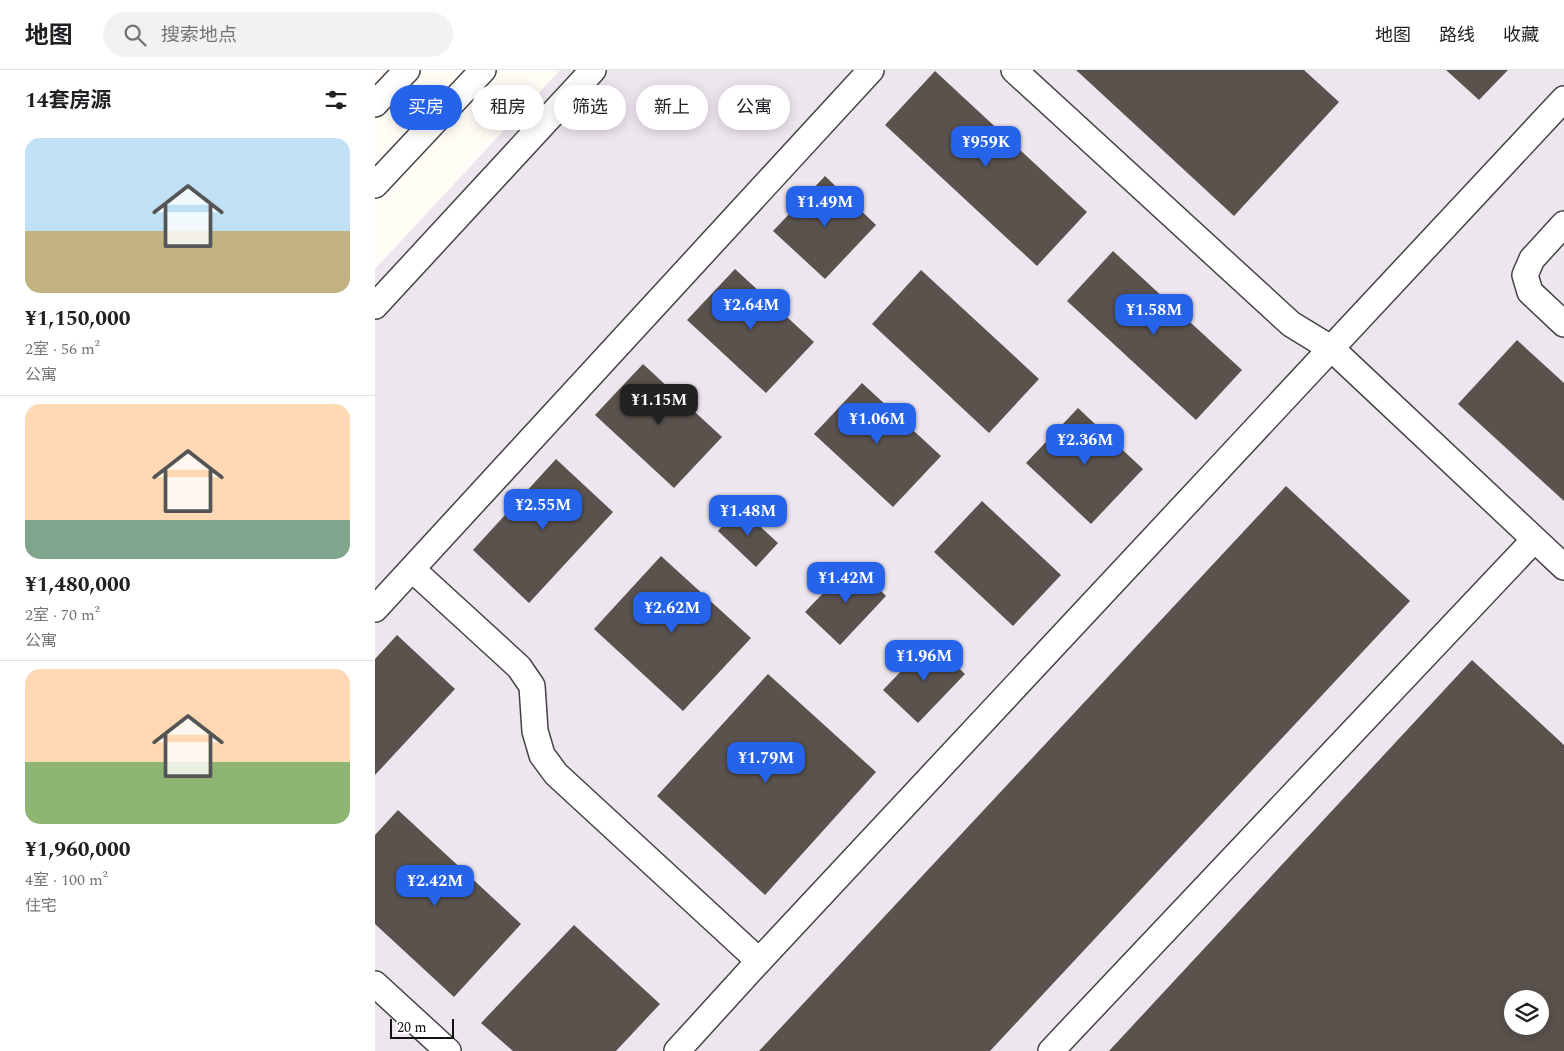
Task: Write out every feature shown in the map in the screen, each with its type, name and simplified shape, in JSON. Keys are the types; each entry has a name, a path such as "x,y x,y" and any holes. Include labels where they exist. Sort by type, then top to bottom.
{"street":[{"path":"375,104 407,70"},
{"path":"375,185 483,70"},
{"path":"375,306 593,70"},
{"path":"375,609 413,570 871,70"},
{"path":"1014,70 1291,324 1332,349 1564,567"},
{"path":"677,1051 1564,99"},
{"path":"1564,224 1532,259 1525,275 1530,292 1564,324"},
{"path":"1051,1051 1534,540"},
{"path":"413,570 519,667 532,686 535,731 542,754 556,774 759,961"},
{"path":"375,984 448,1051"}],"shaded area":[{"path":"560,70 1564,70 1564,1051 375,1051 375,269 504,130 544,130 544,87"}],"building":[{"path":"1076,70 1304,70 1339,102 1234,216"},
{"path":"1446,70 1508,70 1479,100"},
{"path":"935,71 1087,212 1037,266 885,125"},
{"path":"825,176 876,225 825,279 773,231"},
{"path":"1113,251 1242,370 1196,420 1067,301"},
{"path":"735,269 814,342 766,393 687,320"},
{"path":"921,270 1039,379 989,433 872,324"},
{"path":"1517,340 1564,383 1564,501 1458,404"},
{"path":"643,364 722,437 674,488 595,415"},
{"path":"862,383 941,456 893,507 814,434"},
{"path":"1078,408 1143,469 1091,524 1026,463"},
{"path":"556,459 613,512 529,603 473,550"},
{"path":"1286,486 1410,601 990,1051 759,1051"},
{"path":"982,501 1061,575 1013,626 934,552"},
{"path":"739,507 778,543 756,567 718,531"},
{"path":"661,556 751,638 683,711 594,629"},
{"path":"852,563 886,596 840,645 805,612"},
{"path":"397,635 455,689 375,775 375,659"},
{"path":"930,641 965,674 918,723 883,690"},
{"path":"1472,660 1564,745 1564,1051 1109,1051"},
{"path":"768,674 876,772 765,895 657,796"},
{"path":"398,810 521,924 454,997 375,924 375,835"},
{"path":"574,925 660,1004 616,1051 513,1051 481,1023"}]}
